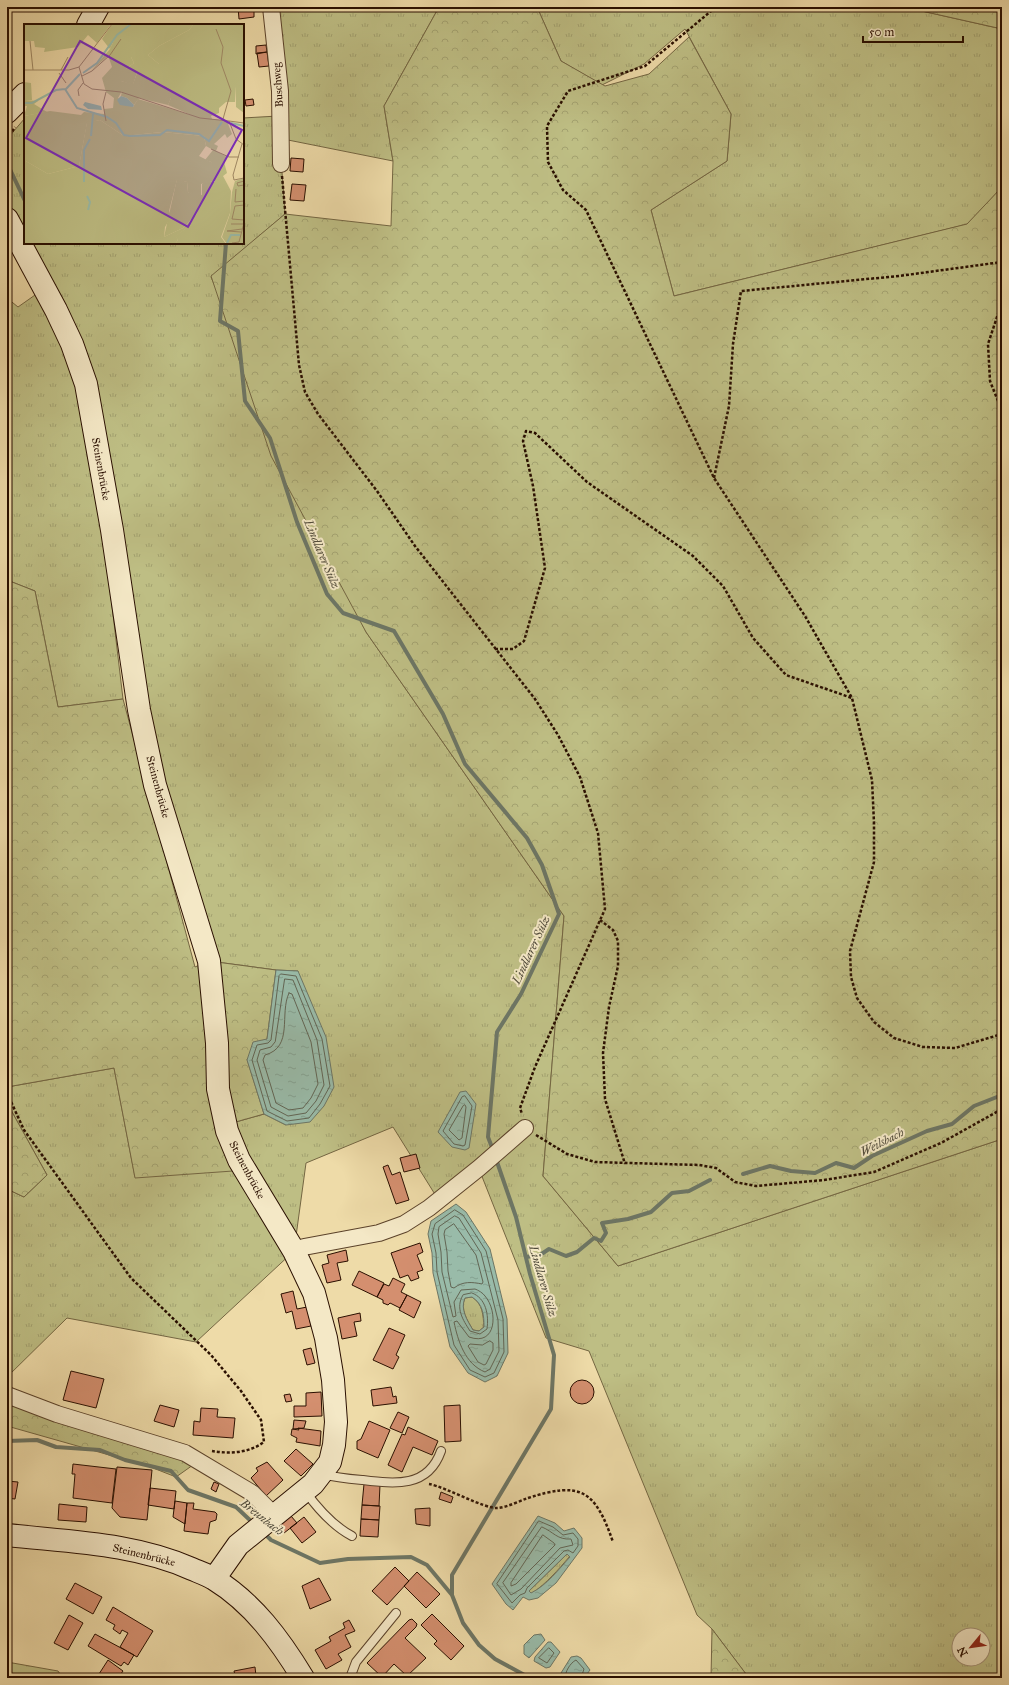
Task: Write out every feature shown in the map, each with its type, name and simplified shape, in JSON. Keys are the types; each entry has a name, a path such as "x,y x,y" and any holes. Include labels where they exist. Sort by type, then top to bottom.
{"main road":[{"path":"89,24 98,7"},
{"path":"11,120 24,96"},
{"name":"Steinenbrücke","path":"7,219 56,310 72,344 86,384 112,530 139,710 155,785 209,960 217,1044 218,1089 227,1132 240,1160 294,1251 314,1293 326,1338 333,1380 336,1422 334,1445 330,1462 323,1474 305,1491 238,1545 214,1579 171,1560 125,1548 7,1535"},
{"path":"214,1579 252,1610 284,1645 303,1678"}],"street":[{"name":"Buschweg","path":"271,7 280,91 281,164"},
{"path":"294,1251 304,1247 379,1233 404,1224 429,1208 525,1128"},
{"path":"7,1396 57,1414 184,1453 252,1493 263,1524"}],"lane":[{"path":"323,1474 333,1477 388,1483 411,1481 430,1470 438,1460 441,1450"},
{"path":"305,1491 334,1524 352,1536"},
{"path":"350,1678 356,1662 396,1612"}],"path":[{"path":"716,7 645,66 568,92 547,126 548,162 562,190 586,210 714,478 805,616 852,698 872,780 874,823 874,862 850,951 851,977 858,998 874,1022 894,1038 923,1046 954,1048 1002,1034"},
{"path":"7,140 11,120"},
{"path":"281,164 299,365 305,392 323,420 377,491 415,546 535,699 558,735 580,778 598,833 605,909 535,1067 520,1108 525,1128 567,1154 595,1162 699,1165 716,1168 735,1182 756,1186 824,1180 874,1172 941,1143 1002,1109"},
{"path":"714,478 729,406 740,291 899,276 1002,262"},
{"path":"1002,302 988,344 990,381 1002,411"},
{"path":"495,649 513,649 524,641 545,568 533,486 523,441 526,431 535,433 587,482 693,556 723,586 753,638 786,675 852,698"},
{"path":"600,920 613,930 618,941 618,966 609,1008 604,1054 605,1099 625,1164"},
{"path":"7,1093 24,1130 130,1278 211,1355 261,1420 264,1442 254,1448 226,1454 194,1449 184,1453"},
{"path":"411,1481 431,1484 498,1508 553,1490 583,1492 596,1504 605,1518 613,1542"}],"green space":[{"path":"275,7 439,7 384,106 393,161 283,139"},
{"path":"439,7 537,7 561,61 605,86 649,74 689,37 731,114 727,161 651,210 674,296 967,224 1002,187 1002,1139 618,1266 543,1176 564,916 366,632 271,456 211,276 285,214 391,226 393,161 384,106"},
{"path":"537,7 904,7 1002,29 1002,187 968,224 674,296 651,210 727,161 731,114 685,29 644,64 602,85 561,61"},
{"path":"904,7 1002,7 1002,29"},
{"path":"278,116 285,214 211,277 366,632 564,916 543,1176 618,1266 1002,1139 1002,1678 749,1678 712,1629 697,1615 589,1351 546,1338 479,1169 436,1196 393,1127 306,1163 294,1251 196,1342 67,1318 7,1377 7,1319 12,1314 7,1309 7,1189 24,1197 47,1175 7,1103 7,1087 114,1068 135,1177 218,1127 264,1114 286,1125 298,971 276,970 209,961 155,785 87,394 123,699 58,707 35,591 7,580 7,298 18,307 45,288 7,219 7,139 24,119 24,244 244,244 244,118"},
{"path":"7,580 35,591 58,707 123,699 195,967 209,961 276,970 267,1039 247,1059 264,1114 218,1127 233,1171 135,1178 114,1068 7,1087"},
{"path":"7,1103 47,1175 24,1197 7,1189"},
{"path":"472,1297 480,1306 483,1314 484,1327 479,1331 473,1330 463,1306 465,1298"},
{"path":"7,1401 171,1453 193,1465 176,1477 148,1466 7,1426"},
{"path":"567,1554 570,1556 547,1581 531,1594 529,1591"},
{"path":"712,1629 749,1678 711,1678"},
{"path":"7,1662 58,1671 63,1678 7,1678"}],"water":[{"path":"276,970 298,971 326,1037 334,1087 324,1106 310,1122 286,1125 264,1114 247,1060 253,1042 267,1039"},
{"path":"466,1091 476,1104 469,1148 465,1150 452,1147 438,1132 460,1092"},
{"path":"456,1204 466,1212 490,1249 507,1319 508,1353 497,1376 485,1382 468,1373 450,1347 433,1273 432,1253 428,1234 431,1221","holes":["472,1297 481,1306 484,1318 484,1327 479,1331 473,1330 465,1314 463,1306 465,1298"]},
{"path":"538,1516 555,1523 564,1531 574,1528 582,1538 582,1548 556,1583 538,1598 529,1600 523,1597 513,1610 506,1604 492,1584","holes":["567,1554 570,1557 542,1586 531,1593 529,1591"]},
{"path":"541,1634 545,1640 529,1658 524,1654 524,1645 534,1635"},
{"path":"548,1642 551,1642 560,1652 550,1667 546,1668 534,1661 535,1657"},
{"path":"577,1656 581,1658 590,1670 584,1678 562,1678 561,1673 571,1657"}],"building":[{"path":"238,7 254,7 254,17 239,19"},
{"path":"266,45 267,52 256,54 256,46"},
{"path":"267,52 269,66 259,67 257,53"},
{"path":"253,99 254,105 246,106 245,100"},
{"path":"291,158 304,159 303,172 290,171"},
{"path":"292,184 306,185 304,201 290,200"},
{"path":"416,1154 420,1168 404,1172 400,1158"},
{"path":"388,1165 392,1175 400,1172 409,1200 396,1204 383,1167"},
{"path":"420,1243 423,1252 417,1255 423,1270 417,1272 419,1278 411,1281 408,1275 400,1278 391,1253"},
{"path":"346,1250 348,1261 337,1263 341,1280 327,1283 322,1265 329,1263 327,1255"},
{"path":"359,1271 384,1283 377,1297 352,1285"},
{"path":"393,1278 405,1284 401,1292 407,1295 400,1308 390,1303 388,1305 383,1303 383,1300 377,1297 384,1284 389,1286"},
{"path":"293,1291 297,1309 307,1307 311,1326 296,1329 292,1311 286,1313 281,1294"},
{"path":"407,1295 421,1302 414,1318 399,1310"},
{"path":"360,1313 361,1321 354,1322 357,1336 342,1339 338,1318"},
{"path":"389,1328 405,1335 396,1355 399,1357 393,1369 373,1360"},
{"path":"311,1348 315,1363 307,1365 303,1350"},
{"path":"71,1371 104,1379 96,1408 63,1400"},
{"path":"582,1380 591,1383 594,1392 591,1401 582,1404 573,1401 570,1392 573,1383"},
{"path":"391,1387 393,1397 396,1396 397,1403 373,1406 371,1390"},
{"path":"321,1392 322,1416 294,1417 294,1406 306,1406 306,1393"},
{"path":"290,1394 292,1401 286,1402 284,1395"},
{"path":"160,1405 179,1410 174,1427 154,1421"},
{"path":"460,1405 461,1441 445,1442 444,1406"},
{"path":"201,1408 218,1409 217,1417 235,1418 233,1438 193,1435 194,1421 200,1422"},
{"path":"398,1412 409,1417 402,1433 390,1428"},
{"path":"294,1420 306,1421 304,1428 293,1429"},
{"path":"369,1421 390,1430 378,1458 357,1449 357,1441 361,1439"},
{"path":"408,1427 438,1441 432,1455 413,1447 402,1472 388,1465 402,1434 405,1435"},
{"path":"298,1428 321,1431 320,1446 296,1442 297,1438 291,1435 292,1429 299,1430"},
{"path":"296,1449 313,1464 301,1476 284,1461"},
{"path":"267,1462 283,1480 266,1496 251,1478 258,1471 256,1468"},
{"path":"73,1464 116,1469 112,1503 73,1498 75,1474 72,1474"},
{"path":"117,1467 152,1470 147,1520 120,1517 112,1508"},
{"path":"7,1481 18,1482 15,1499 7,1498"},
{"path":"214,1482 219,1484 216,1492 211,1489"},
{"path":"364,1484 380,1485 379,1506 362,1505"},
{"path":"150,1488 176,1491 174,1509 148,1505"},
{"path":"441,1492 453,1497 451,1503 439,1499"},
{"path":"175,1501 187,1503 185,1524 173,1517"},
{"path":"187,1503 194,1503 193,1509 215,1512 217,1514 216,1520 210,1522 208,1534 184,1531"},
{"path":"59,1504 87,1507 86,1522 58,1520"},
{"path":"362,1505 380,1506 379,1520 361,1519"},
{"path":"430,1508 430,1526 416,1524 415,1509"},
{"path":"291,1516 297,1523 284,1533 279,1525"},
{"path":"304,1517 316,1532 302,1543 290,1528"},
{"path":"361,1519 379,1520 378,1537 360,1536"},
{"path":"395,1567 409,1581 387,1605 372,1591"},
{"path":"417,1572 440,1594 426,1608 404,1586"},
{"path":"319,1578 331,1600 310,1609 302,1586"},
{"path":"75,1583 102,1597 93,1614 66,1599"},
{"path":"7,1590 11,1591 9,1606 7,1606"},
{"path":"113,1607 153,1631 137,1657 120,1647 128,1633 122,1630 120,1634 113,1629 115,1625 106,1620"},
{"path":"432,1614 464,1646 451,1660 434,1644 437,1641 421,1625"},
{"path":"69,1615 83,1623 68,1650 54,1643"},
{"path":"412,1619 417,1624 416,1627 405,1638 426,1658 407,1676 394,1664 382,1677 367,1663 409,1620"},
{"path":"349,1620 355,1631 345,1635 351,1647 338,1654 342,1660 326,1669 315,1650 331,1641 329,1637 345,1628 343,1623"},
{"path":"95,1634 134,1655 128,1665 124,1662 121,1666 88,1646"},
{"path":"108,1660 123,1671 118,1678 104,1678 99,1674"},
{"path":"255,1667 256,1676 252,1678 228,1678 228,1676 235,1675 234,1671"}],"waterway":[{"name":"Lindlarer Sülz","path":"7,163 24,199"},
{"name":"Lindlarer Sülz","path":"226,244 220,321 238,331 245,401 270,438 297,522 327,594 343,613 394,631 443,714 465,764 527,838 542,865 559,914 521,994 497,1032 488,1137 493,1150"},
{"name":"Weilsbach","path":"743,1174 770,1166 791,1171 815,1173 836,1163 854,1168 872,1156 927,1131 952,1124 974,1106 1002,1095"},
{"name":"Lindlarer Sülz","path":"496,1159 516,1217 530,1274 554,1355 551,1409 452,1575 452,1595 463,1623 479,1645 495,1659 530,1678"},
{"name":"Weilsbach","path":"526,1257 540,1255 549,1249 566,1256 577,1252 594,1238 601,1241 606,1233 602,1223 628,1219 651,1212 672,1193 689,1191 710,1180"},
{"name":"Breunbach","path":"7,1441 37,1440 56,1447 100,1450 125,1460 171,1471 188,1490 236,1507 253,1523"},
{"name":"Breunbach","path":"264,1533 271,1540 320,1563 348,1559 411,1557 427,1565 452,1595"}]}
